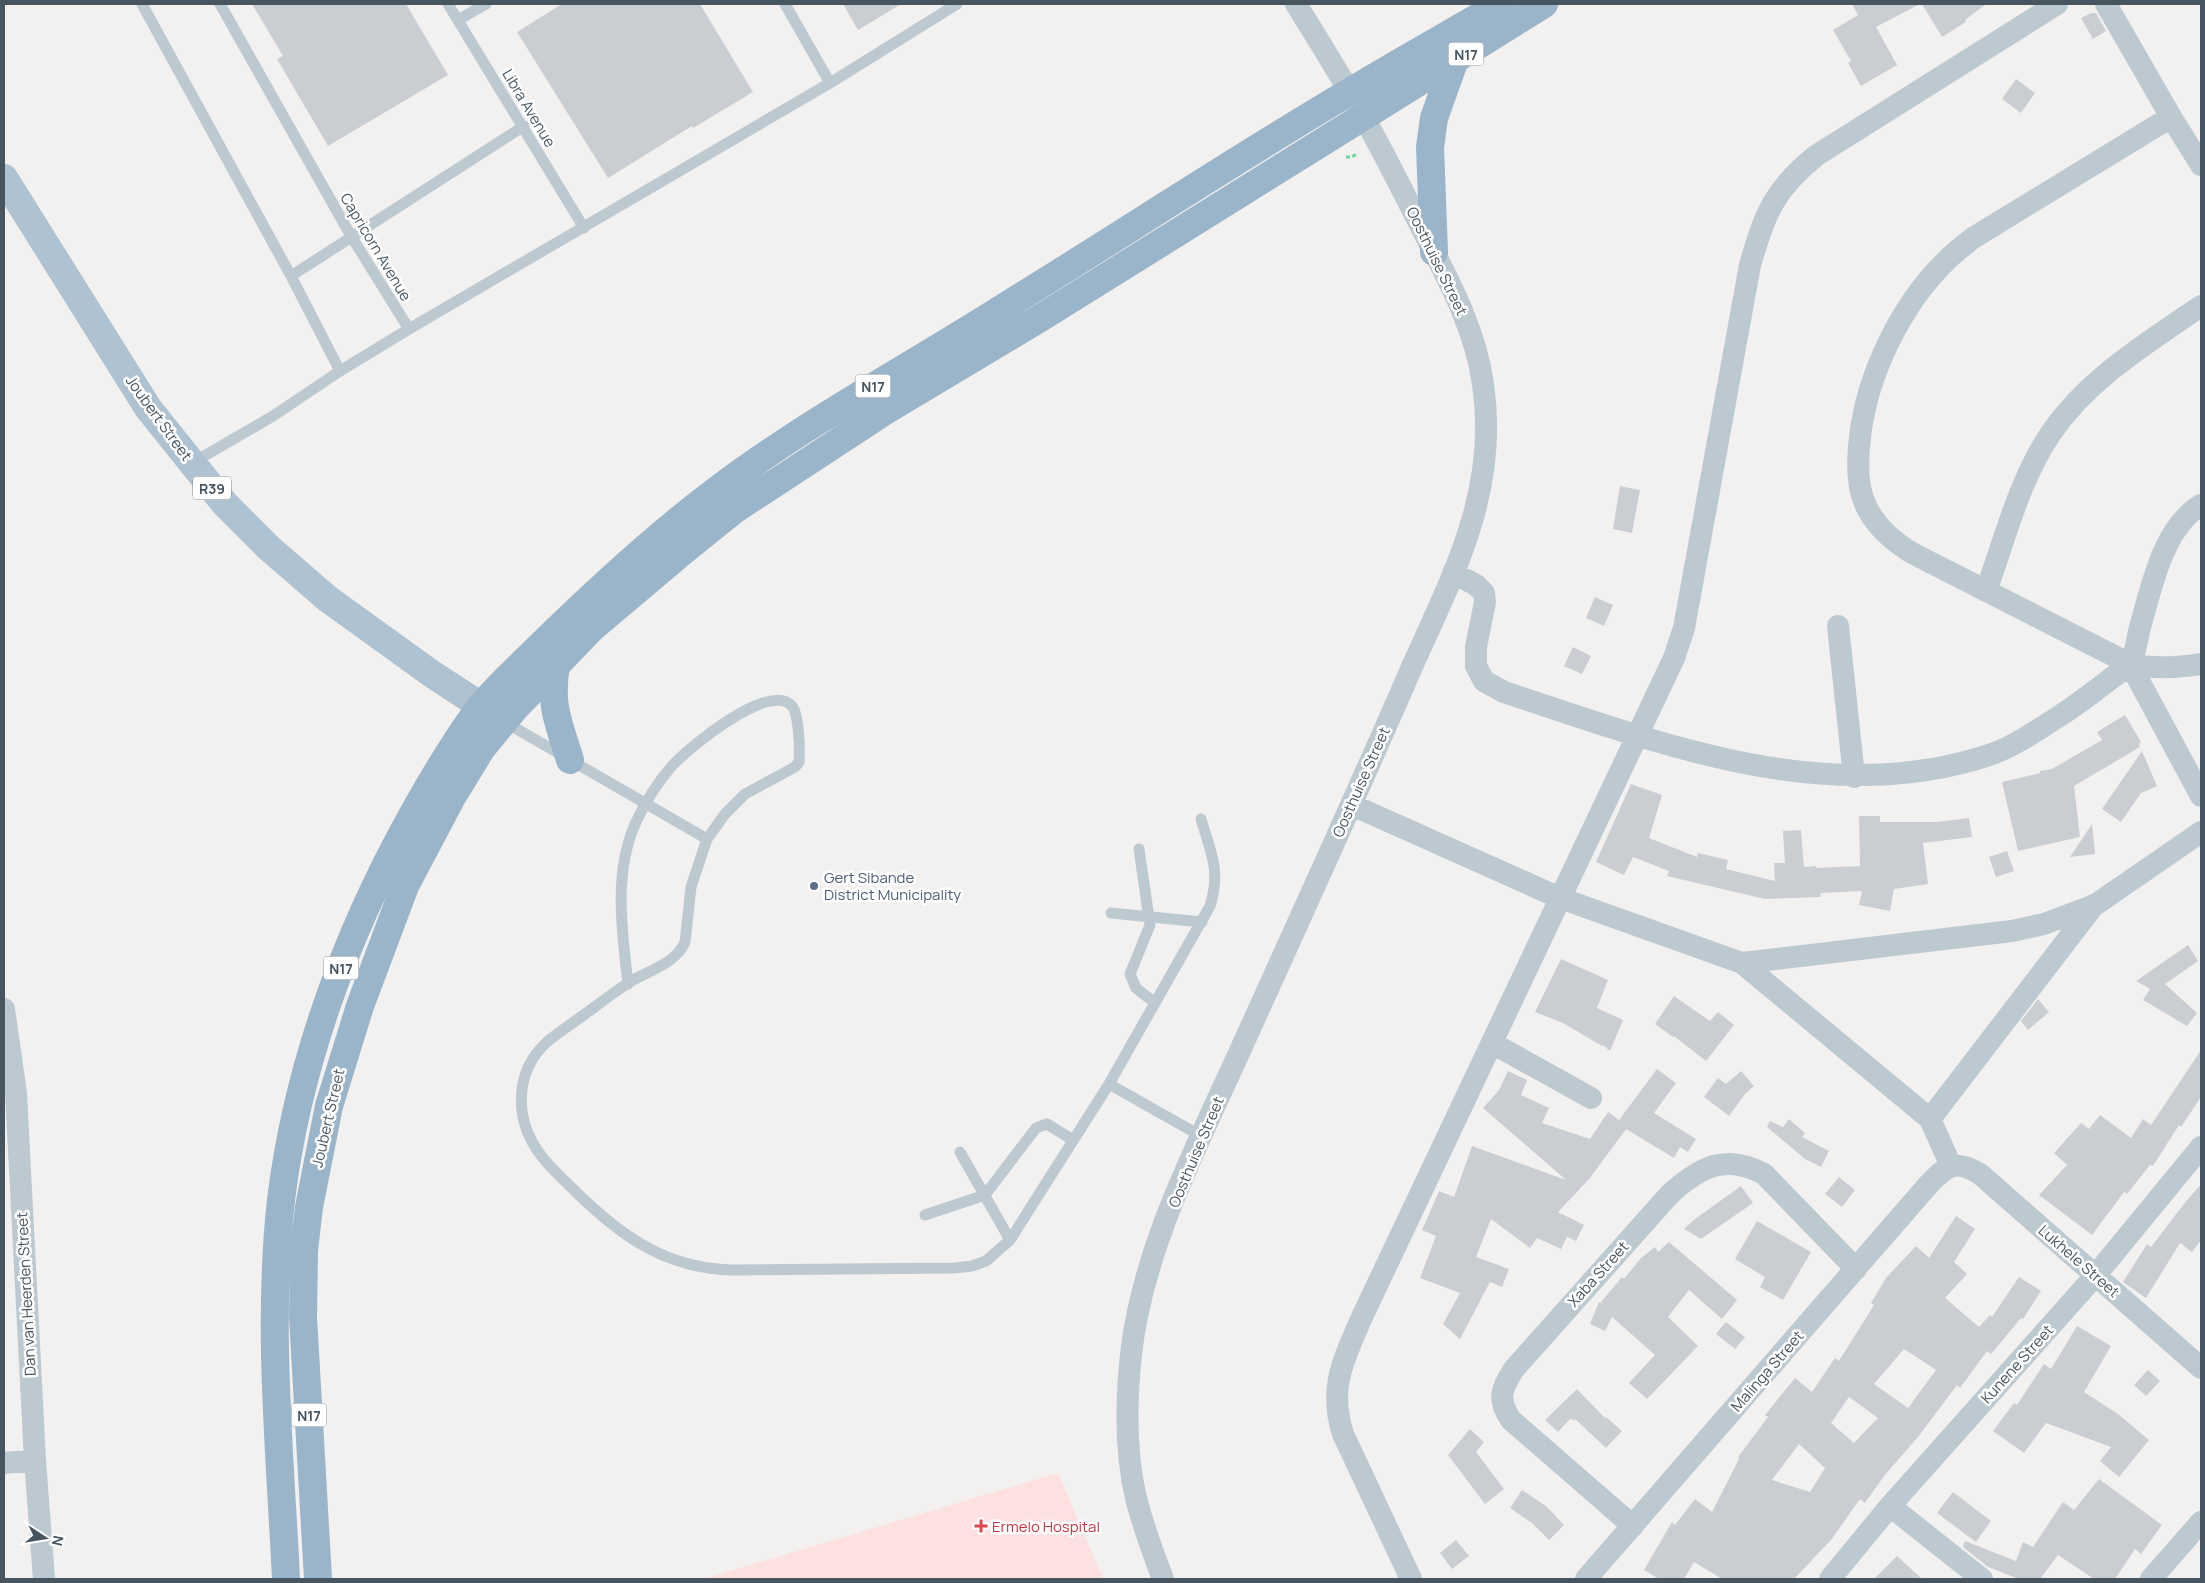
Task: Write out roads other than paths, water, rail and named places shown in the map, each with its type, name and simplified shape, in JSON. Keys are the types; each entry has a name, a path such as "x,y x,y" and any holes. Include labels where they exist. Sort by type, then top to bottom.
{"highway":[{"name":"N17","path":"481,706 589,597 662,533 718,489 844,404 974,326 1350,92 1502,4"},
{"name":"N17","path":"503,721 592,628 734,510 885,411 1042,317 1363,116 1454,62 1544,4"},
{"path":"1434,252 1430,147 1434,118 1454,62"},
{"path":"556,666 553,684 554,706 570,760"},
{"name":"Joubert Street","path":"286,1579 276,1373 276,1281 282,1198 299,1104 325,1013 364,910 397,843 436,772 481,706"},
{"name":"Joubert Street","path":"318,1579 302,1281 309,1207 329,1106 360,1006 405,886 452,797 482,748 503,721"}],"main road":[{"name":"Joubert Street","path":"4,178 148,408 225,504 270,548 328,599 503,721"}],"street":[{"name":"Oosthuise Street","path":"1162,1579 1136,1497 1130,1458 1128,1415 1132,1352 1142,1297 1159,1241 1201,1136 1352,806 1471,530 1486,459 1488,424 1479,360 1461,307 1350,92 1296,4"},
{"path":"1411,1579 1343,1434 1338,1419 1336,1399 1338,1380 1344,1360 1362,1317 1674,658 1684,628 1750,265 1765,216 1788,179 1817,155 2056,4"},
{"path":"2106,4 2201,165"},
{"path":"2171,117 1973,238 1953,254 1909,307 1891,337 1880,363 1868,393 1858,456 1859,477 1866,507 1875,521 1894,542 1912,554 2130,664 2149,668 2170,668 2201,664"},
{"path":"1986,591 2020,493 2034,462 2051,433 2071,407 2108,370 2201,306"},
{"path":"1453,573 1476,586 1486,597 1476,666 1484,681 1504,692 1636,735 1745,762 1814,774 1854,777 1891,774 1949,765 1993,754 2033,733 2074,707 2130,664 2167,546 2175,529 2185,516 2201,505"},
{"path":"1838,626 1854,777"},
{"path":"2130,664 2201,796"},
{"path":"1352,806 1560,898 1742,964 1930,1119 1951,1166"},
{"path":"1742,964 2012,931 2044,924 2095,904 2201,832"},
{"path":"1930,1119 2095,904"},
{"name":"Dan van Heerden Street","path":"4,1009 16,1093 35,1460 44,1579"},
{"path":"1492,1043 1590,1098"},
{"name":"Kunene Street","path":"1830,1579 1890,1506 2095,1276 2201,1147"},
{"name":"Xaba Street","path":"1633,1526 1511,1420 1504,1410 1501,1400 1503,1389 1514,1369 1670,1194 1686,1179 1707,1168 1724,1163 1735,1163 1752,1167 1764,1174 1856,1269"},
{"name":"Lukhele Street","path":"1951,1166 1960,1165 1980,1174 2201,1368"},
{"name":"Malinga Street","path":"1586,1579 1929,1184 1951,1166"},
{"path":"4,1463 35,1460"},
{"path":"1890,1506 1982,1579"},
{"path":"2151,1579 2201,1522"}],"lane":[{"path":"142,4 291,276 340,371"},
{"name":"Capricorn Avenue","path":"220,4 351,236 409,329"},
{"name":"Libra Avenue","path":"448,4 524,126 584,228"},
{"path":"458,20 486,4"},
{"path":"785,4 830,82"},
{"path":"192,464 273,416 340,371 409,329 584,228 958,4"},
{"path":"291,276 524,126"},
{"path":"628,984 621,908 623,872 632,832 646,803 683,754 716,730 761,703 773,699 782,699 789,703 796,713 799,763 745,794 724,814 707,839 691,887 685,942 682,950 673,958 628,984 547,1042 527,1072 520,1104 522,1118 540,1154 591,1207 637,1242 667,1259 709,1270 954,1268 972,1266 986,1261 1010,1240 1109,1084 1202,922 1210,906 1216,880 1215,866 1201,819"},
{"path":"503,721 707,839"},
{"path":"1139,849 1150,924 1130,974 1136,988 1155,1003"},
{"path":"1111,913 1202,922"},
{"path":"1109,1084 1201,1136"},
{"path":"925,1215 985,1195 1036,1128 1047,1124 1073,1140"},
{"path":"960,1152 1010,1240"}],"place":[{"name":"Gert Sibande District Municipality","path":"814,886"},
{"name":"Ermelo Hospital","path":"981,1526"}]}
